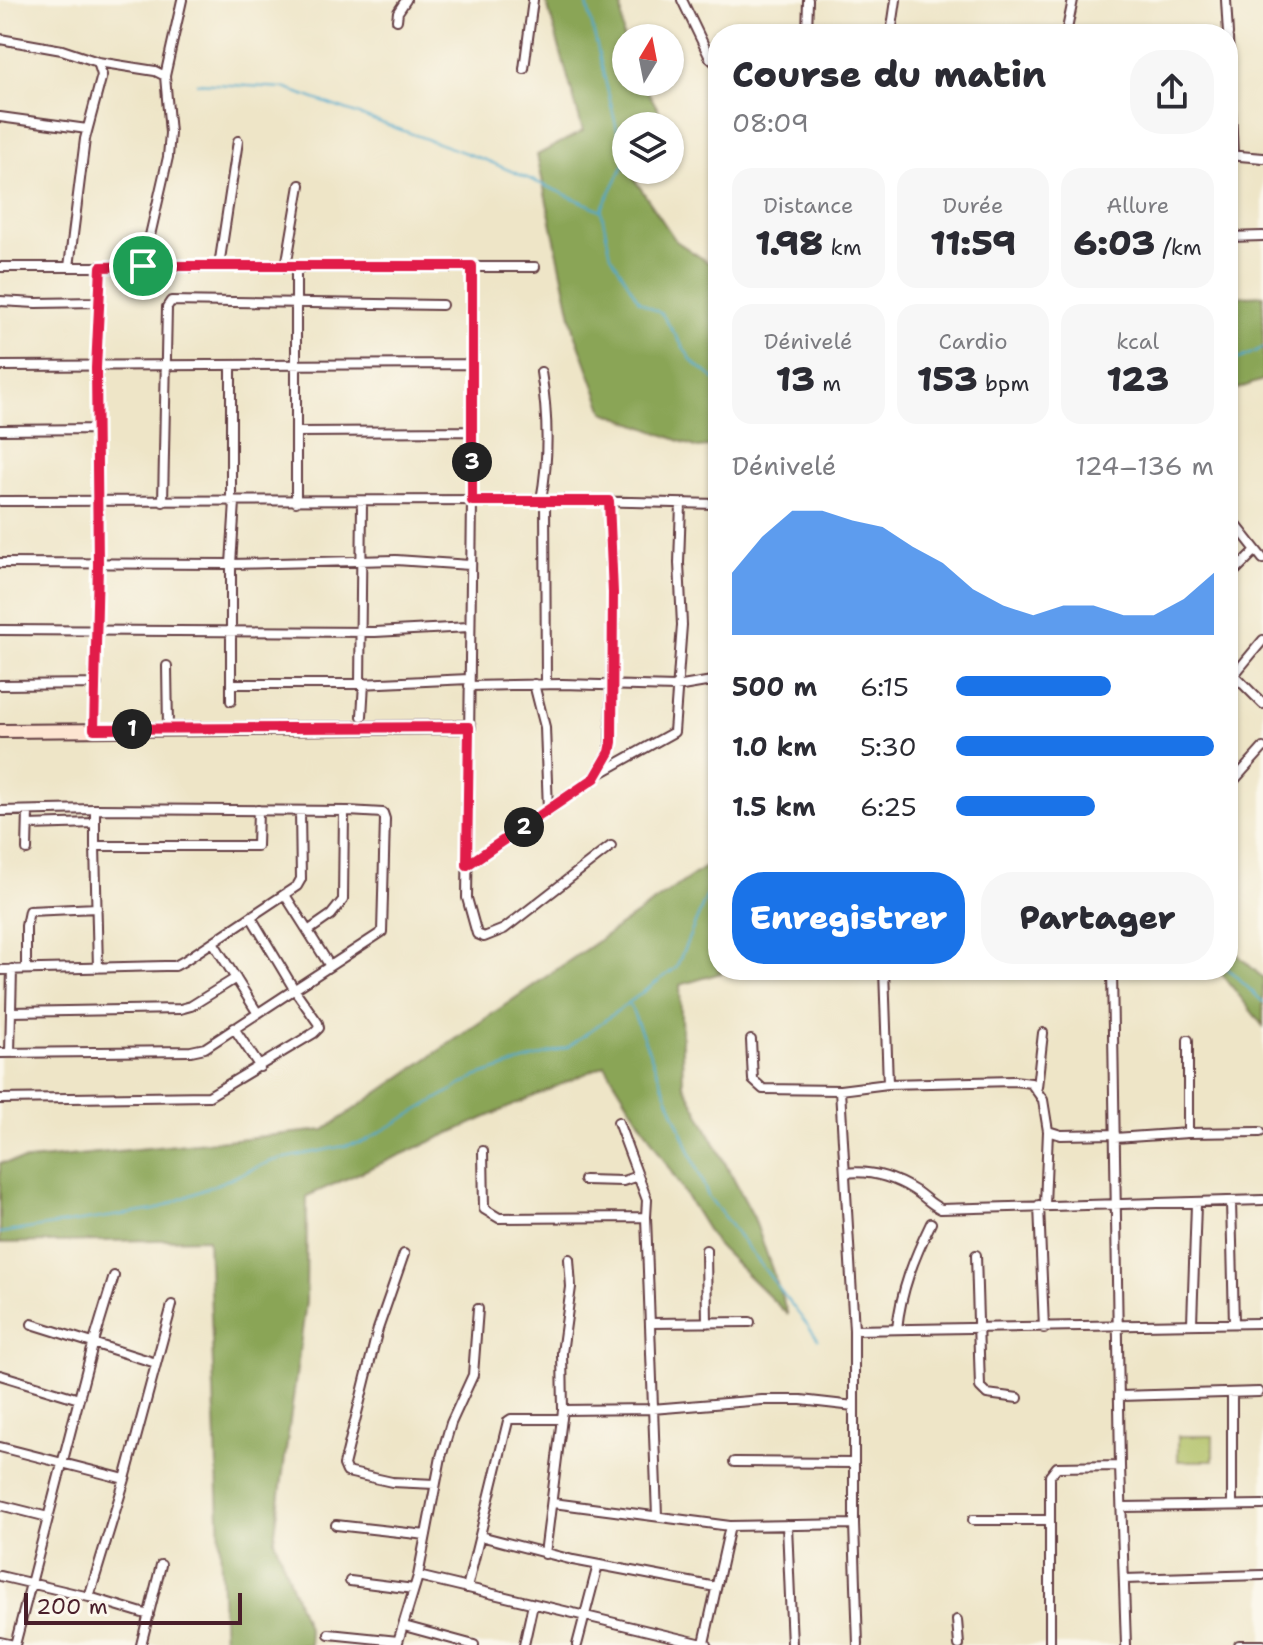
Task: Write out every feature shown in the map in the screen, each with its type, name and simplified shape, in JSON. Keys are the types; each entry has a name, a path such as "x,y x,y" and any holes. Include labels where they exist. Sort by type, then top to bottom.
{"street":[{"path":"143,266 168,157 170,133 165,76 182,0"},
{"path":"397,20 406,0"},
{"path":"524,69 533,0"},
{"path":"682,0 708,54"},
{"path":"807,24 808,0"},
{"path":"892,24 896,0"},
{"path":"1068,24 1073,0"},
{"path":"1226,0 1227,24"},
{"path":"0,39 62,50 98,62 155,71 165,76"},
{"path":"69,267 87,129 102,75 98,62"},
{"path":"0,117 87,129"},
{"path":"219,266 238,141"},
{"path":"1238,156 1263,158"},
{"path":"296,502 295,302 291,267 300,185"},
{"path":"1238,237 1263,236"},
{"path":"472,266 467,898 474,928 484,937 504,929 611,846"},
{"path":"0,267 535,267"},
{"path":"94,729 98,564 96,368 101,267"},
{"path":"0,301 99,302"},
{"path":"163,502 167,307 171,301 442,305"},
{"path":"0,366 96,368 470,364"},
{"path":"231,366 231,701"},
{"path":"541,372 547,459 543,500 546,684"},
{"path":"0,430 97,429"},
{"path":"296,432 471,431"},
{"path":"0,501 543,500 708,504"},
{"path":"599,773 612,742 613,593 609,501"},
{"path":"362,502 362,716"},
{"path":"467,865 516,834 599,773 674,732 682,625 679,563 681,504"},
{"path":"1238,527 1263,559"},
{"path":"1238,568 1255,551"},
{"path":"0,563 231,564 361,560 470,565"},
{"path":"0,630 360,632 469,627"},
{"path":"1238,666 1263,640"},
{"path":"167,666 168,728"},
{"path":"1238,678 1263,704"},
{"path":"231,684 469,682 676,687 708,682"},
{"path":"0,685 97,684"},
{"path":"534,684 545,727 548,810"},
{"path":"0,731 469,727"},
{"path":"1238,776 1263,748"},
{"path":"95,809 98,968"},
{"path":"95,846 257,846 258,810"},
{"path":"0,811 378,811 383,813 385,819 382,932 205,1048 191,1051 5,1053 11,1012 12,969"},
{"path":"27,850 28,811"},
{"path":"0,970 175,966 297,886 301,879 300,811"},
{"path":"308,931 331,915 343,900 344,811"},
{"path":"28,825 95,823"},
{"path":"285,895 330,966"},
{"path":"26,969 29,911 97,908"},
{"path":"0,1099 209,1096 319,1028 251,917"},
{"path":"213,942 257,1012"},
{"path":"11,1012 180,1009 191,1006 236,978"},
{"path":"884,980 888,1084"},
{"path":"1112,980 1126,1645"},
{"path":"234,1028 260,1067"},
{"path":"1043,1033 1037,1087 1043,1100 1048,1131 1042,1205 1044,1328"},
{"path":"751,1040 753,1080 763,1089 840,1090 888,1084 1014,1081 1037,1087"},
{"path":"1188,1040 1188,1133"},
{"path":"840,1090 854,1330 854,1524 858,1645"},
{"path":"618,1122 647,1200 657,1516"},
{"path":"1048,1131 1061,1135 1115,1136 1260,1132"},
{"path":"483,1151 484,1209 499,1218 646,1217"},
{"path":"845,1173 864,1171 888,1177 941,1209 1263,1200"},
{"path":"584,1180 623,1181 638,1176"},
{"path":"1231,1202 1234,1323"},
{"path":"1192,1323 1196,1204"},
{"path":"897,1329 904,1287 931,1223"},
{"path":"706,1250 707,1323"},
{"path":"404,1254 378,1329 344,1465 347,1472 392,1482 435,1484"},
{"path":"976,1255 980,1387 987,1394 1018,1398"},
{"path":"545,1554 563,1414 562,1353 571,1287 569,1259"},
{"path":"0,1642 14,1645 114,1276"},
{"path":"89,1597 172,1305"},
{"path":"329,1634 398,1643 418,1576 435,1484 451,1423 473,1375 478,1309"},
{"path":"650,1323 750,1322"},
{"path":"854,1330 1260,1323"},
{"path":"32,1324 156,1363"},
{"path":"0,1375 79,1399"},
{"path":"1119,1396 1259,1392"},
{"path":"1232,1393 1232,1505"},
{"path":"467,1588 511,1419 720,1402 774,1400 854,1406"},
{"path":"0,1447 125,1479"},
{"path":"734,1462 854,1463"},
{"path":"1050,1645 1052,1470 1065,1466 1120,1466"},
{"path":"553,1503 730,1526 854,1524"},
{"path":"0,1505 48,1517"},
{"path":"1122,1507 1263,1505"},
{"path":"973,1520 1050,1520"},
{"path":"336,1525 426,1535"},
{"path":"787,1525 792,1645"},
{"path":"418,1576 706,1644 730,1526"},
{"path":"480,1536 545,1554 716,1587"},
{"path":"141,1645 161,1565"},
{"path":"577,1645 598,1565"},
{"path":"1124,1579 1263,1575"},
{"path":"0,1576 149,1615"},
{"path":"350,1581 414,1589"},
{"path":"524,1645 533,1604"},
{"path":"957,1620 959,1645"},
{"path":"404,1626 474,1645"},
{"path":"1239,1645 1263,1645"}],"green space":[{"path":"546,0 621,0 622,24 612,24 612,96 650,96 660,112 612,112 612,184 638,184 676,241 708,262 708,447 698,448 604,412 574,330 537,155 583,131"},
{"path":"1263,295 1263,380 1238,389 1238,296"},
{"path":"708,865 708,977 680,985 683,1083 754,1218 788,1315 716,1244 605,1065 307,1196 306,1302 274,1539 308,1630 310,1645 224,1645 208,1239 0,1243 0,1163 324,1130"},
{"path":"1238,955 1263,978 1263,1026 1227,980 1238,980"},
{"path":"1178,1436 1213,1436 1213,1461 1178,1461"}],"waterway":[{"path":"586,0 625,163 601,210 611,255 639,301 662,314 692,361 708,374"},
{"path":"197,83 284,88 488,161 601,210"},
{"path":"1238,359 1263,348"},
{"path":"0,1233 155,1210 272,1161 363,1142 475,1077 568,1047 676,968 708,894"},
{"path":"1238,978 1263,1002"},
{"path":"630,1005 708,1196 818,1339"}],"route":[{"path":"143,266 472,266 472,501 609,501 613,593 612,742 610,752 595,778 467,865 469,727 94,729 98,564 96,368 101,267 143,266"}]}
